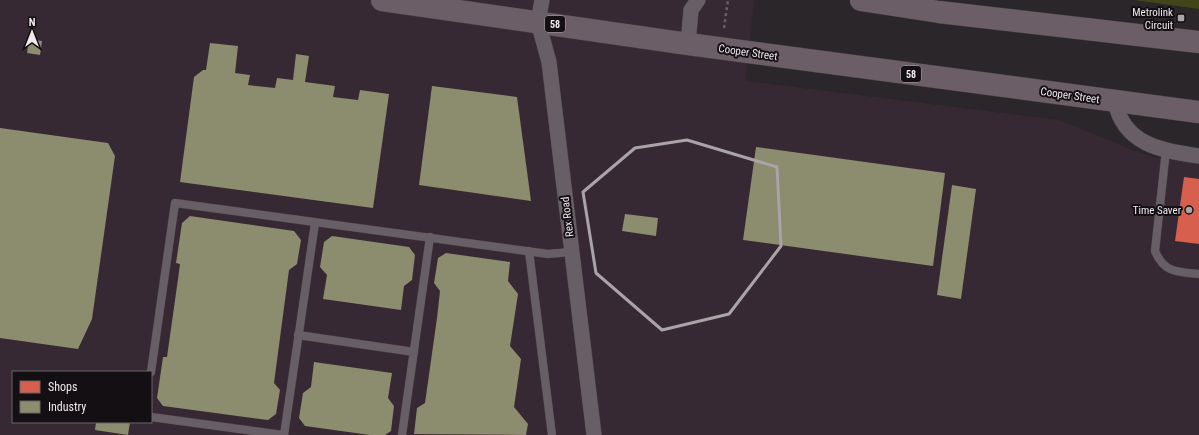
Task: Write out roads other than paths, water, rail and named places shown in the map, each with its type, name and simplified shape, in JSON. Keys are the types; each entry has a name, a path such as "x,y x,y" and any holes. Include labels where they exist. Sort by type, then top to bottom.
{"main road":[{"name":"Cooper Street","path":"382,0 688,44 1199,112"},
{"path":"861,0 939,12 1199,42"}],"street":[{"name":"Rex Road","path":"542,0 538,22 549,62 594,435"},
{"path":"688,44 691,3"},
{"name":"Cooper Street","path":"1115,101 1118,115 1126,130 1143,143 1166,150 1199,156"}],"lane":[{"path":"1166,150 1155,251 1159,262 1166,267 1178,272 1199,274"},
{"path":"151,371 175,203 548,254 571,252"},
{"path":"152,417 284,435 315,222"},
{"path":"402,435 430,237"},
{"path":"529,251 552,435"},
{"path":"298,336 414,352"}],"place":[{"name":"Metrolink Circuit","path":"1181,18"},
{"name":"Time Saver","path":"1189,210"}]}
